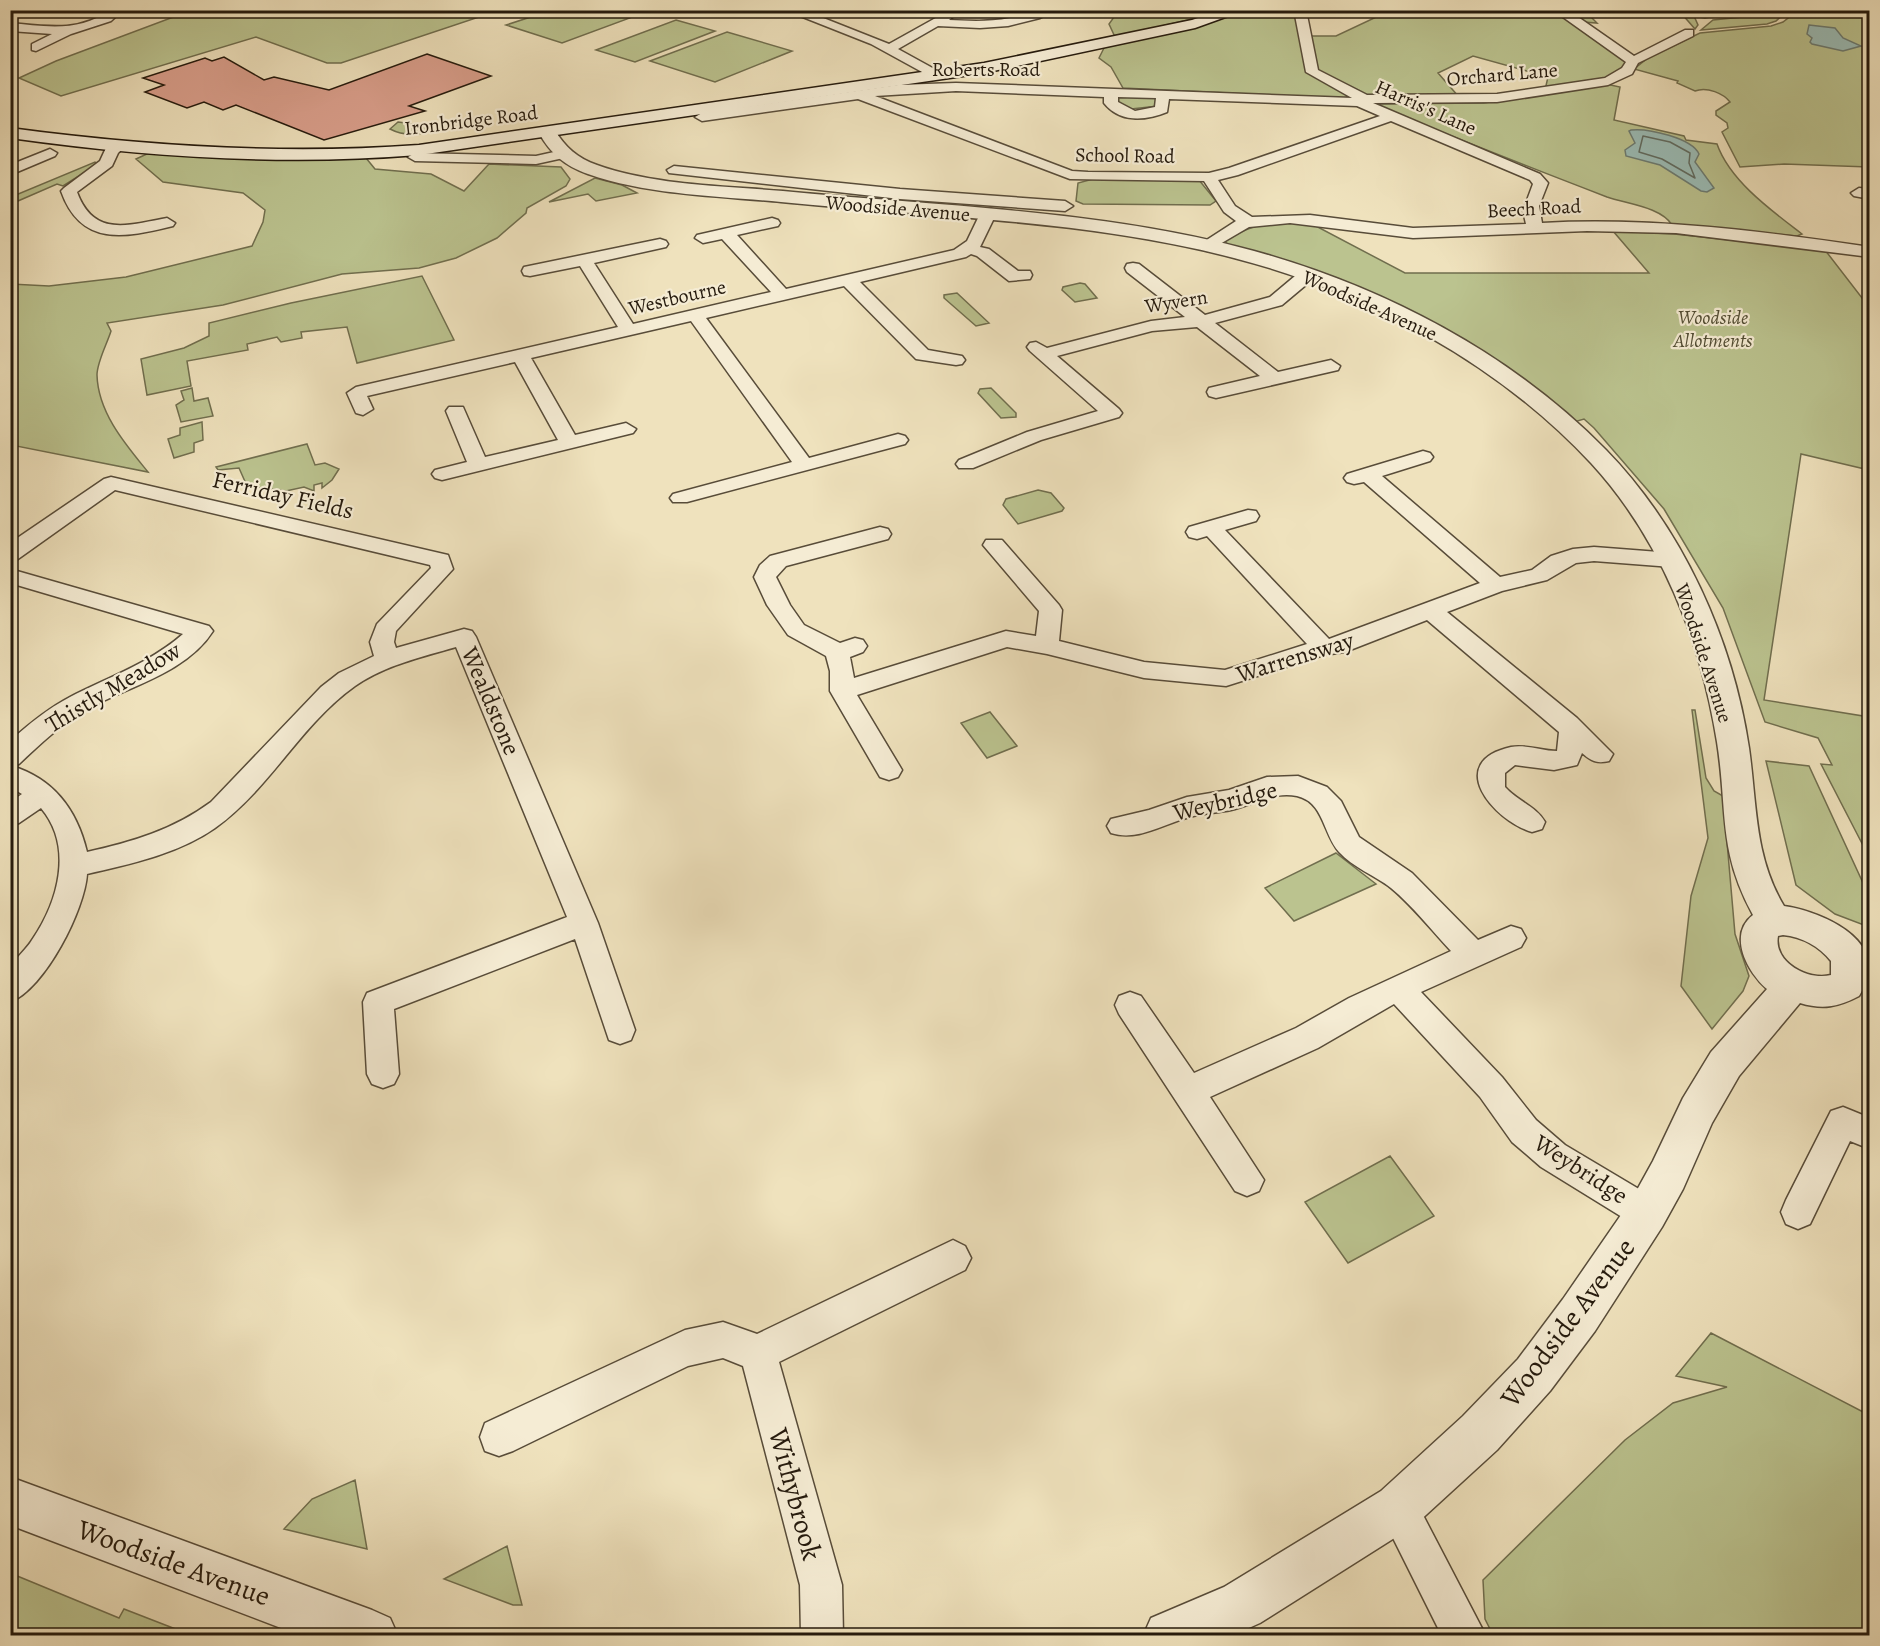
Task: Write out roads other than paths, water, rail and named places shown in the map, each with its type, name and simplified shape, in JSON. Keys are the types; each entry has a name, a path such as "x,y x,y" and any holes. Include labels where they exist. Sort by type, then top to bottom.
{"street":[{"path":"36,46 67,31 98,21 117,10"},
{"path":"791,10 875,41 933,74"},
{"path":"889,49 953,12 950,10"},
{"path":"936,22 973,25 1016,23 1050,10"},
{"name":"Ironbridge Road","path":"10,133 120,145 246,153 361,155 548,133 658,114 855,91 933,74 984,68 1152,34 1195,24 1238,10"},
{"name":"Harris's Lane","path":"1299,10 1312,72 1392,116 1535,177 1541,183 1530,207 1530,217 1537,228"},
{"path":"1559,10 1633,61"},
{"path":"10,26 23,15"},
{"path":"10,26 67,31"},
{"name":"Orchard Lane","path":"1362,101 1497,98 1608,81 1628,71 1633,61 1689,33"},
{"name":"Roberts Road","path":"855,91 946,87 1362,101"},
{"name":"School Road","path":"702,117 855,91 1069,182 1209,177 1233,172 1392,116"},
{"path":"1112,91 1111,104 1117,110 1138,115 1162,109 1163,93"},
{"name":"Woodside Avenue","path":"548,133 552,144 563,154 593,169 654,183 897,201 987,216 1100,227 1208,246 1307,275 1342,288 1471,352 1543,403 1608,463 1643,508 1672,560 1696,613 1732,740 1743,845 1749,873 1774,920"},
{"path":"120,145 111,151 107,163 69,191 73,208 84,223 97,228 129,229 144,223 168,223"},
{"path":"10,171 50,153"},
{"path":"415,158 474,156 537,160 563,154"},
{"path":"674,170 897,201 1065,206"},
{"path":"1209,177 1229,209 1250,222"},
{"path":"987,216 970,249 983,252 1015,277 1024,275"},
{"name":"Beech Road","path":"1208,246 1226,230 1250,222 1289,219 1421,233 1537,228 1664,228 1869,251"},
{"path":"703,238 772,223"},
{"path":"726,233 783,296"},
{"path":"530,270 660,244"},
{"name":"Westbourne","path":"357,395 960,254 970,249"},
{"path":"584,259 629,331"},
{"path":"1133,268 1275,379"},
{"name":"Wyvern","path":"966,464 1034,436 1112,413 1040,351 1151,326 1203,321 1276,301 1307,275"},
{"path":"849,280 922,355 956,360"},
{"path":"696,316 804,465"},
{"path":"520,356 569,442"},
{"path":"1216,392 1331,366"},
{"path":"456,411 477,465"},
{"path":"442,474 626,429"},
{"path":"680,498 898,440"},
{"path":"1423,457 1360,476 1496,585"},
{"name":"Ferriday Fields","path":"10,554 111,483 440,560 442,569 381,636 388,661"},
{"path":"1248,516 1204,530 1323,647"},
{"path":"880,534 777,561 765,577 796,630 846,650 842,671 842,691 889,770"},
{"path":"994,545 1052,610 1047,646"},
{"name":"Warrensway","path":"842,691 1006,639 1047,646 1144,670 1226,678 1323,647 1337,646 1496,585 1539,575 1559,561 1573,556 1594,554 1672,560"},
{"name":"Thistly Meadow","path":"10,576 201,630 173,656 77,704 45,724 10,757"},
{"path":"1431,611 1568,724 1600,754"},
{"name":"Wealdstone","path":"76,865 162,843 194,827 218,811 240,791 307,714 349,679 388,661 464,637 584,923 620,1030"},
{"path":"1532,822 1513,810 1496,794 1490,784 1490,773 1499,762 1513,756 1560,762 1568,758 1573,736 1568,724"},
{"path":"10,775 43,793 68,825 76,865 63,912 48,943 10,989"},
{"name":"Weybridge","path":"1121,826 1152,820 1187,807 1230,800 1268,787 1298,786 1318,794 1332,808 1336,823 1348,845 1402,881 1473,954"},
{"path":"10,816 43,793"},
{"path":"1774,920 1788,920 1825,933 1859,961 1849,981 1841,990 1832,994 1814,992 1792,985 1775,975 1763,962 1758,952 1758,934 1762,928 1774,920"},
{"path":"382,1074 378,1002 584,923"},
{"path":"1188,1091 1307,1038 1360,1006 1398,988 1511,938"},
{"name":"Woodside Avenue","path":"1169,1635 1242,1605 1318,1560 1398,1508 1480,1433 1534,1375 1579,1315 1647,1213 1668,1175 1697,1110 1725,1064 1792,985"},
{"name":"Weybridge","path":"1398,988 1491,1087 1524,1131 1553,1156 1647,1213"},
{"path":"1130,1005 1246,1180"},
{"path":"1798,1212 1843,1122 1869,1134"},
{"path":"499,1437 685,1348 723,1340 758,1353 953,1258"},
{"name":"Withybrook","path":"758,1353 821,1586 822,1635"},
{"name":"Woodside Avenue","path":"10,1501 356,1633"},
{"path":"1398,1508 1465,1635"}],"water":[{"path":"1809,25 1835,28 1843,38 1861,46 1843,51 1812,44 1810,42 1812,38 1807,34"},
{"path":"1629,131 1658,132 1688,143 1699,154 1695,162 1714,188 1707,192 1701,191 1660,165 1626,156 1625,150 1635,143"}],"park label":[{"name":"Woodside Allotments","path":"1713,328"}]}
